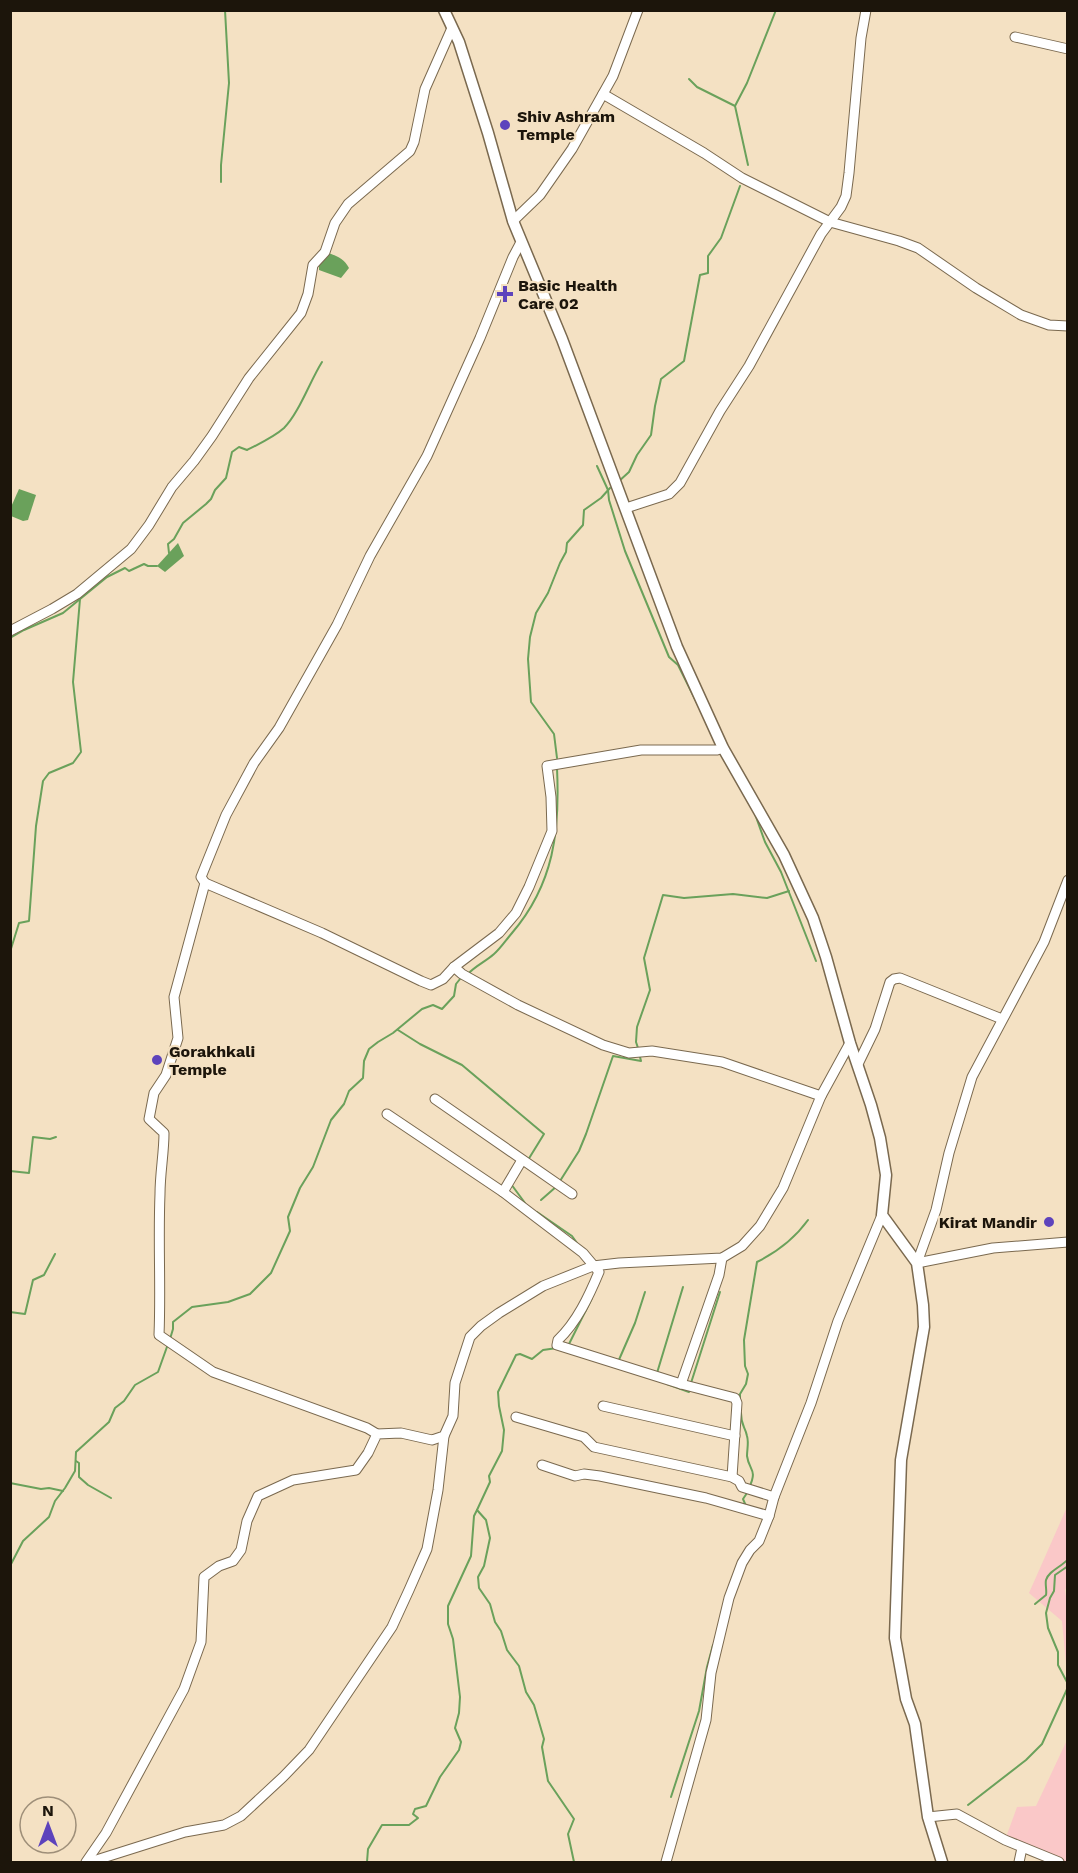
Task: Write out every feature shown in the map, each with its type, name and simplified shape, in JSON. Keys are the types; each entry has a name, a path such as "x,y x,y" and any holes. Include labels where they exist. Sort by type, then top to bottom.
{"street":[{"path":"444,10 459,42 513,221 562,339 677,647 723,748 784,855 813,918 877,1127 886,1175 882,1215 838,1321 812,1403 774,1497 769,1516 759,1541 742,1563 729,1598 711,1673 706,1720 666,1863"},
{"path":"513,221 540,195 572,149 613,76 638,10"},
{"path":"626,508 669,494 680,483 720,411 749,366 821,234 841,207 846,196 861,38 866,10"},
{"path":"10,631 76,594 131,549 149,525 172,487 212,436 249,378 301,313 308,294 313,265 325,252 335,224 348,204 410,152 425,89 452,28"},
{"path":"1015,37 1068,49"},
{"path":"603,94 742,178 830,222 918,248 976,288 1021,315 1049,325 1068,326"},
{"path":"521,242 427,456 370,556 331,635 279,728 254,763 226,815 201,877 205,883 322,933 431,985 443,979 454,967 499,933 516,913 530,888 552,831 547,766 641,750 717,750 723,748"},
{"path":"942,1863 927,1816 915,1725 906,1698 895,1638 901,1460 924,1327 917,1263 936,1210 949,1153 972,1077 1044,942 1068,880"},
{"path":"205,883 174,997 178,1038 166,1076 154,1093 149,1119 164,1133 160,1192 159,1335 213,1372 367,1428 377,1434 401,1433 432,1440 444,1436"},
{"path":"454,967 462,974 518,1005 603,1045 629,1053 652,1052 722,1062 821,1096"},
{"path":"858,1064 874,1029 890,982 894,979 900,978 1002,1019"},
{"path":"88,1863 185,1832 224,1825 241,1816 309,1750 392,1627 427,1549 438,1490 444,1436 453,1416 455,1383 470,1337 499,1313 543,1286 593,1266 722,1258 742,1246 760,1226 783,1188 821,1096 850,1043"},
{"path":"435,1099 572,1194"},
{"path":"387,1114 503,1192 583,1253 599,1272 577,1316 558,1340 557,1345 681,1384 735,1398 737,1403 732,1477"},
{"path":"503,1192 522,1160"},
{"path":"882,1215 917,1263"},
{"path":"917,1263 993,1248 1068,1242"},
{"path":"681,1384 719,1275 722,1258"},
{"path":"603,1406 735,1436"},
{"path":"516,1417 584,1437 594,1448 732,1477 739,1481 742,1487 774,1497"},
{"path":"88,1863 184,1689 201,1642 204,1576 219,1566 233,1561 241,1550 247,1521 258,1496 293,1480 356,1470 377,1434"},
{"path":"542,1465 575,1476 584,1474 600,1476 706,1498 769,1516"},
{"path":"927,1816 957,1814 1022,1848 1059,1863"},
{"path":"1019,1863 1022,1848"}],"shaded area":[{"path":"326,252 342,260 349,268 341,278 319,270 319,264"},
{"path":"19,489 36,495 28,520 23,521 11,516 11,507"},
{"path":"178,543 184,556 165,572 157,566"},
{"path":"1067,1507 1068,1584 1065,1590 1068,1608 1067,1675 1062,1621 1029,1593"},
{"path":"1067,1740 1067,1862 1059,1862 1005,1840 1017,1807 1036,1806"}],"waterway":[{"path":"221,182 229,83 225,10"},
{"path":"735,106 747,83 776,10"},
{"path":"689,79 697,87 735,106 748,165"},
{"path":"618,482 629,472 637,455 651,435 661,379 684,361 700,275 708,273 708,256 721,238 740,186"},
{"path":"169,553 168,544 174,539 183,523 211,499 215,490 226,478 232,452 239,447 247,450 284,428 295,414 322,362"},
{"path":"597,466 608,490 625,551 669,657 678,665 703,715"},
{"path":"557,758 554,734 531,702 528,659 530,637 536,613 548,593 566,552 567,543 583,525 584,510 601,498 610,488"},
{"path":"10,638 63,613 107,577 125,568 129,571 144,564 157,566"},
{"path":"10,952 19,923 29,921 36,826 43,781 49,773 73,763 81,752 73,682 80,599"},
{"path":"468,974 498,950 526,914 537,895 545,876 555,835 557,768"},
{"path":"755,814 816,961"},
{"path":"638,1048 637,1027 650,990 644,958 663,895 684,898 733,894 767,898 789,891"},
{"path":"170,1339 173,1322 192,1307 228,1302 250,1294 271,1273 290,1231 288,1217 300,1188 313,1167 331,1120 344,1104 349,1091 363,1078 364,1061 369,1049 422,1009 433,1005 442,1009 454,996 456,984 460,979"},
{"path":"398,1030 462,1065 544,1134 528,1160"},
{"path":"560,1181 579,1151 613,1056 641,1061 640,1057"},
{"path":"10,1171 29,1173 33,1137 50,1139 56,1137"},
{"path":"511,1184 525,1203"},
{"path":"541,1200 557,1186"},
{"path":"537,1212 572,1236 577,1243"},
{"path":"740,1399 748,1374 745,1366 744,1340 757,1262 785,1244 808,1220"},
{"path":"10,1312 25,1314 33,1280 44,1275 55,1254"},
{"path":"657,1373 683,1287"},
{"path":"618,1362 635,1323 645,1292"},
{"path":"691,1383 720,1292"},
{"path":"568,1346 592,1298"},
{"path":"10,1566 23,1541 49,1517 55,1501 75,1471 76,1452 109,1422 115,1408 124,1401 135,1385 158,1372 168,1344"},
{"path":"557,1348 543,1350 532,1359 520,1354 516,1355 498,1392 504,1430 502,1451 489,1476 490,1482 477,1510 486,1520 490,1538 484,1566 478,1577 479,1588 490,1604 507,1650 519,1666 526,1692 534,1705 544,1739 542,1747 548,1781 574,1819 568,1834 574,1862"},
{"path":"667,1384 689,1392 690,1388"},
{"path":"741,1413 748,1439 747,1456 753,1473 749,1488"},
{"path":"76,1461 79,1463 79,1477 111,1498"},
{"path":"10,1483 63,1491"},
{"path":"746,1506 743,1499 747,1493"},
{"path":"367,1862 368,1849 382,1825 409,1825 418,1818 413,1814 415,1809 426,1806 440,1777 459,1750 461,1742 455,1728 460,1697 453,1639 448,1624 448,1606 471,1556 474,1516 477,1510"},
{"path":"1035,1604 1046,1595 1048,1577 1068,1559"},
{"path":"1068,1566 1055,1575 1054,1591 1046,1613 1048,1628 1058,1652 1058,1665 1068,1684"},
{"path":"671,1797 699,1711 713,1645"},
{"path":"968,1805 1026,1760 1042,1744 1068,1687"}],"place":[{"name":"Shiv Ashram Temple","path":"505,125"},
{"name":"Basic Health Care 02","path":"505,294"},
{"name":"Gorakhkali Temple","path":"157,1060"},
{"name":"Kirat Mandir","path":"1049,1222"}]}
